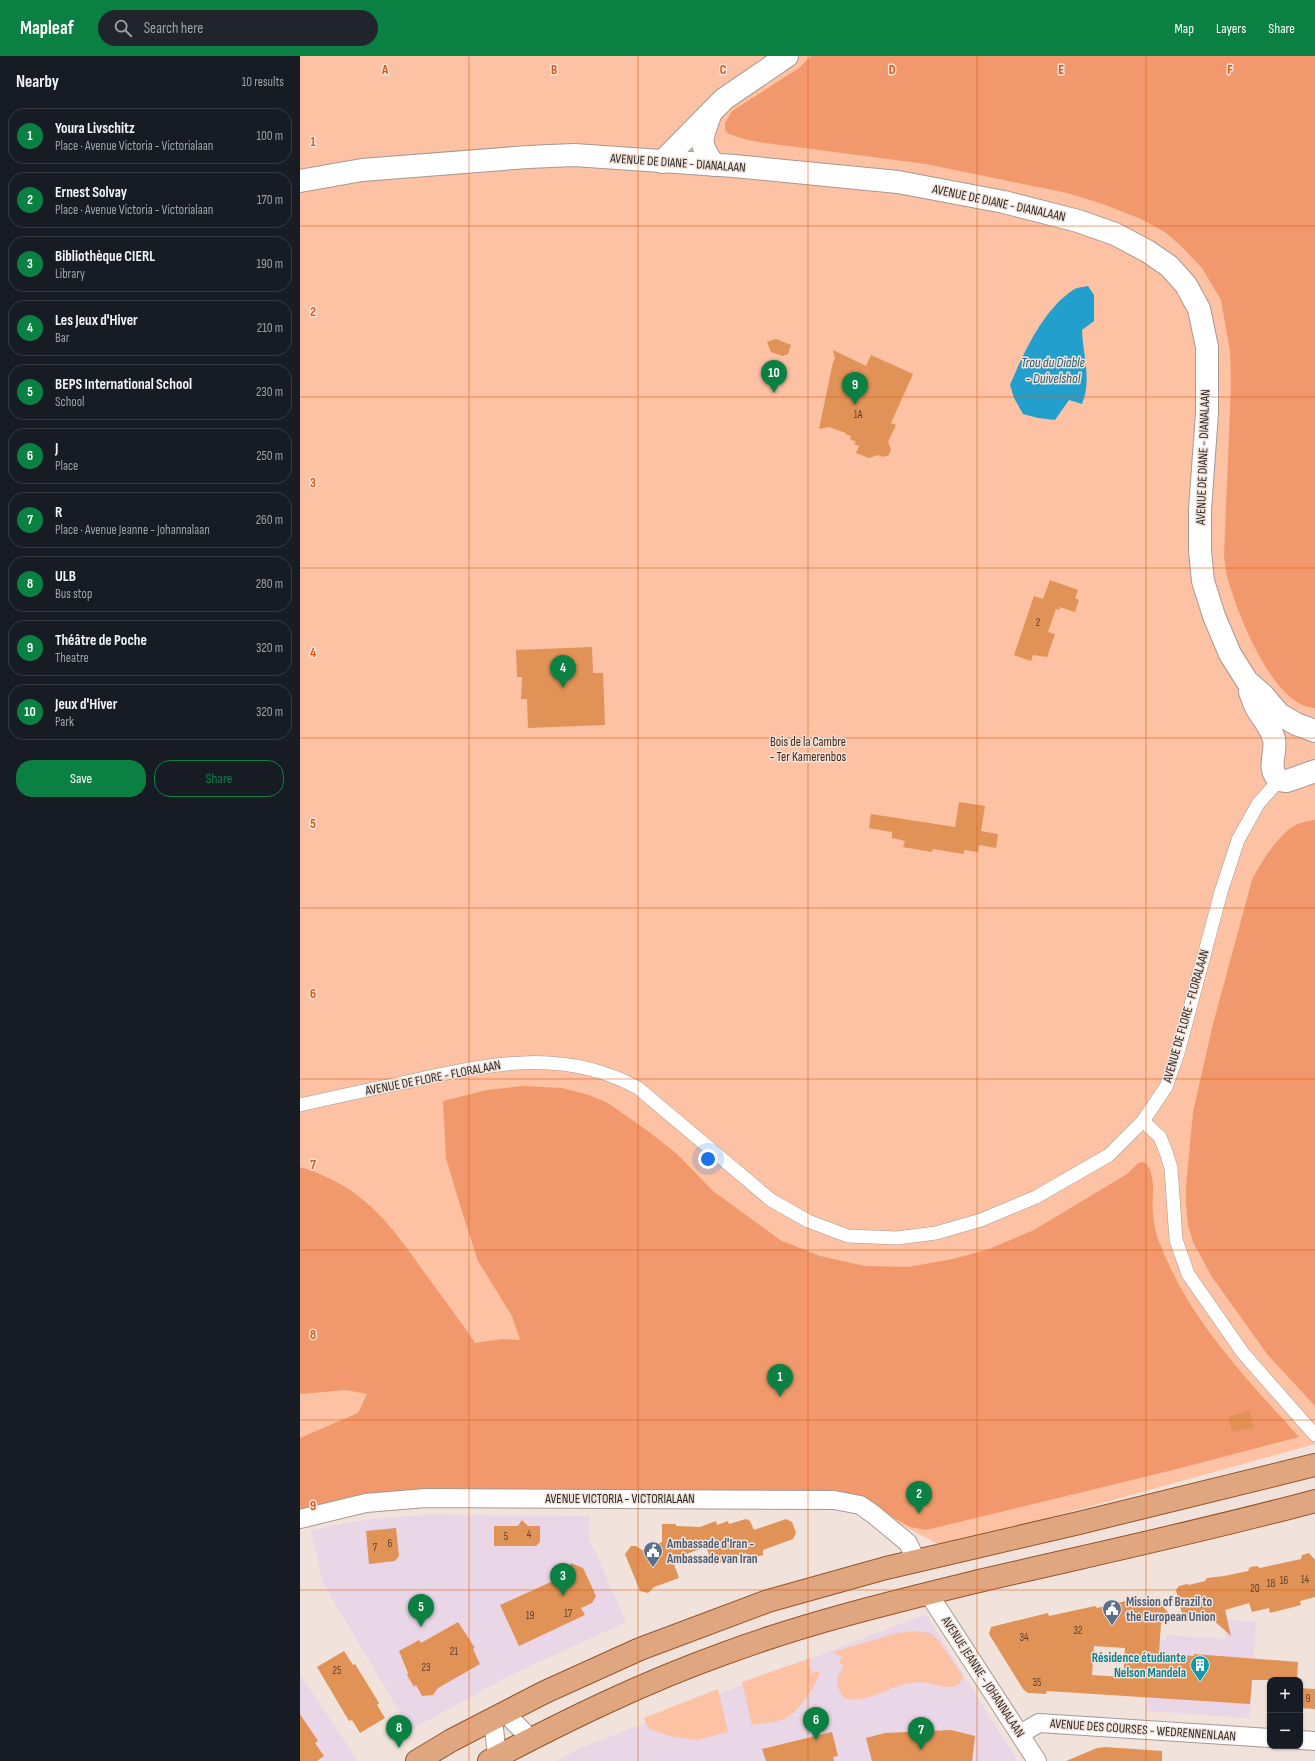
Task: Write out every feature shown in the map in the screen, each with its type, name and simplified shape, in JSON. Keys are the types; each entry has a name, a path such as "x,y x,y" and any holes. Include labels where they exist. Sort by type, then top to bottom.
{"main road":[{"path":"417,1761 452,1740 545,1692 640,1649 768,1601 916,1560 1079,1523 1315,1465"},
{"path":"493,1759 561,1723 628,1693 723,1654 818,1623 928,1593 1315,1501"},
{"path":"916,1560 928,1593"}],"street":[{"path":"662,162 724,99 787,56"},
{"path":"710,114 701,141 705,153 714,165"},
{"name":"AVENUE DE DIANE - DIANALAAN","path":"300,181 362,170 528,157 574,155 714,165 898,182 1004,202 1078,221 1115,234 1147,251 1169,266 1186,285 1198,309 1206,347 1206,412 1200,510 1200,551 1203,581 1214,616 1230,654 1247,681 1263,695 1279,714 1296,724 1315,731"},
{"path":"1247,681 1254,705 1274,739 1273,772 1279,780 1288,781 1315,771"},
{"name":"AVENUE DE FLORE - FLORALAAN","path":"300,1105 431,1076 489,1065 537,1061 575,1065 618,1077 638,1088 771,1200 808,1221 848,1236 897,1238 936,1233 982,1220 1036,1197 1109,1154 1143,1120 1166,1087 1178,1053 1221,892 1238,840 1258,804 1279,780"},
{"path":"1143,1120 1160,1137 1171,1168 1176,1240 1188,1274 1243,1353 1315,1435"},
{"name":"AVENUE VICTORIA - VICTORIALAAN","path":"300,1519 366,1503 426,1498 834,1500 860,1505 873,1514 908,1543 916,1560"},
{"name":"AVENUE JEANNE - JOHANNALAAN","path":"928,1593 1038,1761"},
{"path":"493,1759 499,1716 531,1739"},
{"name":"AVENUE DES COURSES - WEDRENNENLAAN","path":"1020,1734 1039,1723 1267,1738"},
{"path":"1303,1740 1315,1741"}],"shaded area":[{"path":"811,56 1315,56 1315,708 1300,704 1286,693 1272,677 1260,658 1241,617 1227,576 1224,556 1231,384 1230,351 1221,300 1202,268 1165,232 1141,219 1100,203 1067,193 926,164 759,142 729,134 725,130 725,123 732,111 799,68"},
{"path":"1315,820 1315,1406 1267,1354 1212,1277 1193,1242 1188,1225 1186,1186 1193,1112 1213,1024 1252,880 1264,859 1282,835 1296,825"},
{"path":"523,1086 562,1088 589,1095 608,1103 648,1131 677,1154 713,1191 780,1240 820,1256 865,1266 908,1267 953,1259 989,1249 1034,1230 1127,1174 1138,1163 1144,1162 1151,1173 1153,1186 1153,1214 1159,1242 1187,1299 1221,1348 1299,1437 1177,1469 926,1530 910,1527 885,1513 781,1492 424,1489 363,1494 300,1514 300,1438 358,1413 367,1394 346,1390 300,1394 300,1167 323,1175 342,1185 359,1196 374,1209 400,1239 475,1343 502,1339 520,1340 512,1316 478,1261 446,1158 443,1101 487,1090"},
{"path":"425,1515 590,1516 589,1538 626,1622 515,1673 410,1730 322,1581 311,1530 363,1520"},
{"path":"926,1614 1017,1761 557,1761 578,1749"},
{"path":"1227,1620 1256,1622 1250,1718 1146,1711 1150,1652 1155,1640 1166,1640 1167,1635 1225,1639"},
{"path":"300,1674 358,1761 300,1761"}],"green space":[{"name":"Bois de la Cambre - Ter Kamerenbos","path":"300,56 1315,56 1315,1444 943,1547 874,1510 425,1492 300,1516"},
{"path":"913,1631 930,1633 939,1641 963,1677 957,1685 948,1687 920,1682 895,1687 861,1699 844,1698 837,1682 844,1666 839,1662 842,1657 835,1653 833,1655 833,1652 898,1633"},
{"path":"811,1658 809,1664 812,1673 820,1671 811,1690 796,1710 782,1720 752,1725 742,1682"},
{"path":"718,1689 728,1732 697,1740 669,1736 648,1728 644,1718"}],"water":[{"name":"Trou du Diable - Duivelshol","path":"1088,286 1094,295 1094,321 1082,330 1087,377 1085,395 1082,404 1069,400 1055,420 1023,414 1014,398 1010,385 1028,346 1044,320 1062,298 1075,289"}],"building":[{"path":"776,339 791,345 788,354 783,356 771,352 767,342"},
{"path":"833,350 866,366 871,355 913,374 891,423 896,425 888,442 891,449 889,455 883,457 878,455 869,458 856,453 859,446 854,444 856,442 850,439 851,436 845,434 846,433 829,427 819,429 833,362 835,359"},
{"path":"1050,580 1078,590 1075,598 1079,600 1075,612 1060,607 1059,610 1056,609 1048,632 1055,634 1047,657 1033,655 1031,661 1014,655 1034,596 1043,599"},
{"path":"592,647 593,673 603,673 605,725 528,728 527,699 521,699 522,677 517,677 516,650"},
{"path":"959,802 985,806 981,831 998,834 996,848 979,845 978,852 964,850 964,854 933,849 932,852 903,847 905,841 892,838 892,832 869,828 871,814 955,827"},
{"path":"1250,1411 1254,1428 1232,1432 1228,1417"},
{"path":"746,1519 750,1521 754,1530 786,1519 792,1522 796,1533 793,1539 763,1550 763,1555 750,1559 746,1553 713,1565 706,1547 672,1559 679,1578 654,1587 648,1593 640,1591 625,1554 631,1546 636,1546 642,1550 662,1542 662,1524 700,1527 716,1521 717,1525 728,1521 729,1524"},
{"path":"522,1520 528,1526 540,1526 540,1542 536,1546 494,1546 494,1526 518,1526"},
{"path":"396,1528 399,1556 395,1561 369,1564 366,1531"},
{"path":"1309,1553 1315,1560 1315,1597 1300,1601 1301,1605 1270,1613 1269,1608 1252,1612 1249,1603 1225,1610 1231,1636 1209,1616 1184,1622 1176,1590 1179,1586 1205,1581 1207,1578 1248,1571 1250,1567 1257,1566 1260,1568 1301,1559 1302,1555"},
{"path":"571,1563 583,1568 596,1596 592,1603 581,1608 585,1615 519,1646 500,1605 564,1576 564,1573 568,1572"},
{"path":"1138,1598 1156,1599 1175,1620 1161,1623 1159,1654 1194,1656 1194,1654 1298,1662 1297,1677 1267,1677 1267,1680 1252,1680 1250,1704 1047,1691 1046,1694 1028,1693 1023,1689 989,1634 991,1627 1048,1613 1049,1616 1095,1606 1097,1608","holes":["1094,1646 1125,1648 1123,1677 1092,1675"]},
{"path":"458,1622 475,1648 473,1649 480,1664 438,1688 433,1695 422,1696 416,1685 414,1687 407,1675 408,1673 399,1651 419,1640 421,1643"},
{"path":"344,1651 353,1665 355,1664 379,1703 377,1705 385,1718 360,1733 352,1720 349,1721 317,1667"},
{"path":"1303,1688 1315,1689 1315,1709 1303,1708"},
{"path":"300,1714 318,1741 315,1743 324,1756 317,1761 300,1761"},
{"path":"951,1730 975,1736 972,1761 872,1761 866,1738 885,1733"},
{"path":"832,1732 838,1756 833,1757 834,1761 766,1761 762,1749"},
{"path":"1105,1747 1162,1751 1162,1761 1066,1761 1097,1748"}],"place":[{"name":"Jeux d'Hiver","path":"774,393"},
{"name":"Théâtre de Poche","path":"855,405"},
{"name":"Les Jeux d'Hiver","path":"563,688"},
{"name":"Youra Livschitz","path":"780,1397"},
{"name":"Ernest Solvay","path":"919,1514"},
{"name":"Ambassade d'Iran - Ambassade van Iran","path":"653,1568"},
{"name":"Bibliothèque CIERL","path":"563,1596"},
{"name":"Mission of Brazil to the European Union","path":"1112,1626"},
{"name":"BEPS International School","path":"421,1627"},
{"name":"Résidence étudiante Nelson Mandela","path":"1200,1682"},
{"name":"J","path":"816,1740"},
{"name":"ULB","path":"399,1748"},
{"name":"R","path":"921,1750"}]}
